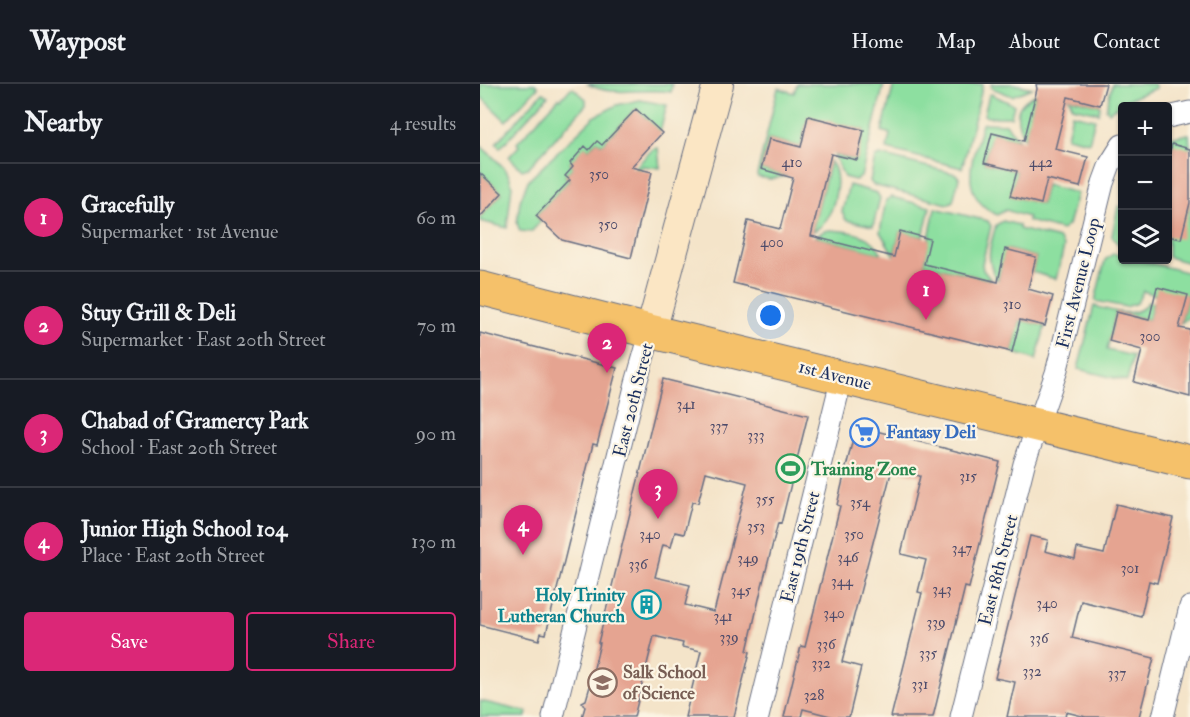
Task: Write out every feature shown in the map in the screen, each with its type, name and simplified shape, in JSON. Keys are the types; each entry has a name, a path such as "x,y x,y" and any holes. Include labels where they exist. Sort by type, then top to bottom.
{"main road":[{"name":"1st Avenue","path":"480,288 1190,462"}],"street":[{"name":"East 20th Street","path":"553,717 636,383 718,84"},
{"path":"1172,116 1190,112"},
{"name":"First Avenue Loop","path":"1038,424 1056,373 1102,183 1118,151"},
{"name":"East 19th Street","path":"758,717 842,377"},
{"name":"East 18th Street","path":"961,717 1024,464 1038,424"},
{"path":"1163,717 1190,607"}],"green space":[{"path":"480,84 535,84 538,87 506,121 480,96"},
{"path":"588,84 672,84 671,92 617,91"},
{"path":"797,84 884,84 861,177 855,180 844,177 834,155 856,160 864,130 808,117 801,147 769,139 761,169 787,176 770,179 758,177 778,88 794,93"},
{"path":"894,84 983,84 962,168 887,149 890,134 882,131"},
{"path":"991,84 1014,84 1032,88 1012,96 992,88"},
{"path":"1112,84 1154,84 1156,88 1124,102 1118,102 1118,106 1109,112 1106,109"},
{"path":"571,88 586,99 586,105 528,168 522,170 509,157 519,146 517,143"},
{"path":"543,92 548,96 500,148 496,143"},
{"path":"991,94 1014,105 1011,117 984,115"},
{"path":"1036,94 1025,140 1019,125 1018,113 1023,103"},
{"path":"1069,98 1100,105 1099,113 1073,107"},
{"path":"640,100 667,105 660,132 636,109 602,145 597,141 589,150 585,147 570,163 573,167 565,176 570,180 536,216 541,221 531,232 520,231 517,223 520,201 528,181 594,117 617,105"},
{"path":"1072,114 1095,119 1089,142 1067,137"},
{"path":"984,123 1006,124 1019,140 992,133 984,163 1017,171 1011,196 1041,204 1046,185 1077,193 1068,225 1062,230 1028,221 1028,217 1006,210 997,215 976,197 972,186 972,163"},
{"path":"1189,134 1190,149 1172,160 1172,156 1172,137"},
{"path":"480,145 507,173 512,185 507,228 480,221 480,217 502,193 480,173"},
{"path":"658,148 660,168 643,166 631,178 631,172 653,149"},
{"path":"880,155 956,174 959,178 953,201 948,204 873,185 870,181 875,157"},
{"path":"830,161 834,167 837,183 834,200 824,223 812,232"},
{"path":"849,185 877,193 880,198 873,226 846,220 842,212"},
{"path":"892,197 930,207 923,237 900,232 894,255 880,232 886,200"},
{"path":"1190,203 1190,263 1172,258 1172,230"},
{"path":"1118,206 1118,244 1112,236"},
{"path":"935,208 988,221 991,226 982,264 983,270 991,280 924,264"},
{"path":"1003,221 1019,225 1019,229 1059,239 1064,247 1056,279 1032,272 1036,257 1006,249 998,280 996,279 991,265 990,252 996,225"},
{"path":"830,230 845,231 867,238 878,247 882,254 815,237"},
{"path":"1113,254 1118,255 1118,264 1155,264 1190,273 1190,316 1181,323 1188,295 1155,295 1143,291 1137,303 1126,307 1095,301 1105,260"},
{"path":"1148,302 1153,303 1149,320 1116,312 1131,313"},
{"path":"1094,306 1116,312 1107,350 1133,356 1127,381 1078,369"},
{"path":"1020,320 1045,326 1036,360 1012,352"},
{"path":"480,701 527,712 526,717 480,717"}],"building":[{"path":"1036,84 1106,84 1100,105 1068,97 1055,149 1088,157 1080,187 1047,179 1041,204 1010,196 1017,171 984,163 992,133 1024,141 1037,89"},
{"path":"636,109 662,133 631,167 652,172 631,258 562,240 536,216 570,180 565,176 573,167 570,163 585,146 589,150 597,141 602,145"},
{"path":"808,116 864,130 857,160 831,154 811,236 894,257 900,231 930,239 924,264 998,282 1005,249 1036,257 1028,289 1053,296 1045,326 1020,320 1012,352 733,283 748,221 780,229 793,178 761,169 769,139 801,147"},
{"path":"1172,144 1190,149 1190,203 1181,239 1172,237"},
{"path":"480,173 502,193 480,217"},
{"path":"1157,287 1188,295 1179,328 1190,330 1190,397 1134,382 1142,350 1109,341 1116,312 1149,320"},
{"path":"480,333 617,368 597,445 593,444 546,634 541,633 539,640 480,625"},
{"path":"663,379 808,415 781,524 778,523 762,586 747,651 750,652 734,717 685,717 701,651 682,647 683,643 654,636 634,717 582,717 585,707 582,702 586,700 591,683 588,679 592,676 600,643 598,643","holes":["706,472 747,483 714,612 685,605 690,585 655,577 663,545 671,547 675,532 684,534 692,502 698,503"]},
{"path":"856,426 1000,462 969,588 965,587 933,717 891,717 922,593 918,592 926,560 901,554 920,476 892,469 842,662 861,667 849,717 834,717 803,709 801,717 784,717 801,646 805,647 840,506 837,505"},
{"path":"1116,504 1173,518 1157,583 1149,581 1141,616 1081,601 1072,638 1154,658 1139,717 1086,717 1066,712 1065,717 1007,717 1015,682 995,678 1030,536 1048,540 1045,551 1075,559 1077,548 1104,554"}],"place":[{"name":"Gracefully","path":"926,320"},
{"name":"Stuy Grill & Deli","path":"607,373"},
{"name":"Fantasy Deli","path":"865,432"},
{"name":"Training Zone","path":"790,469"},
{"name":"Chabad of Gramercy Park","path":"658,519"},
{"name":"Junior High School 104","path":"523,555"},
{"name":"Holy Trinity Lutheran Church","path":"646,605"},
{"name":"Salk School of Science","path":"602,682"}]}
